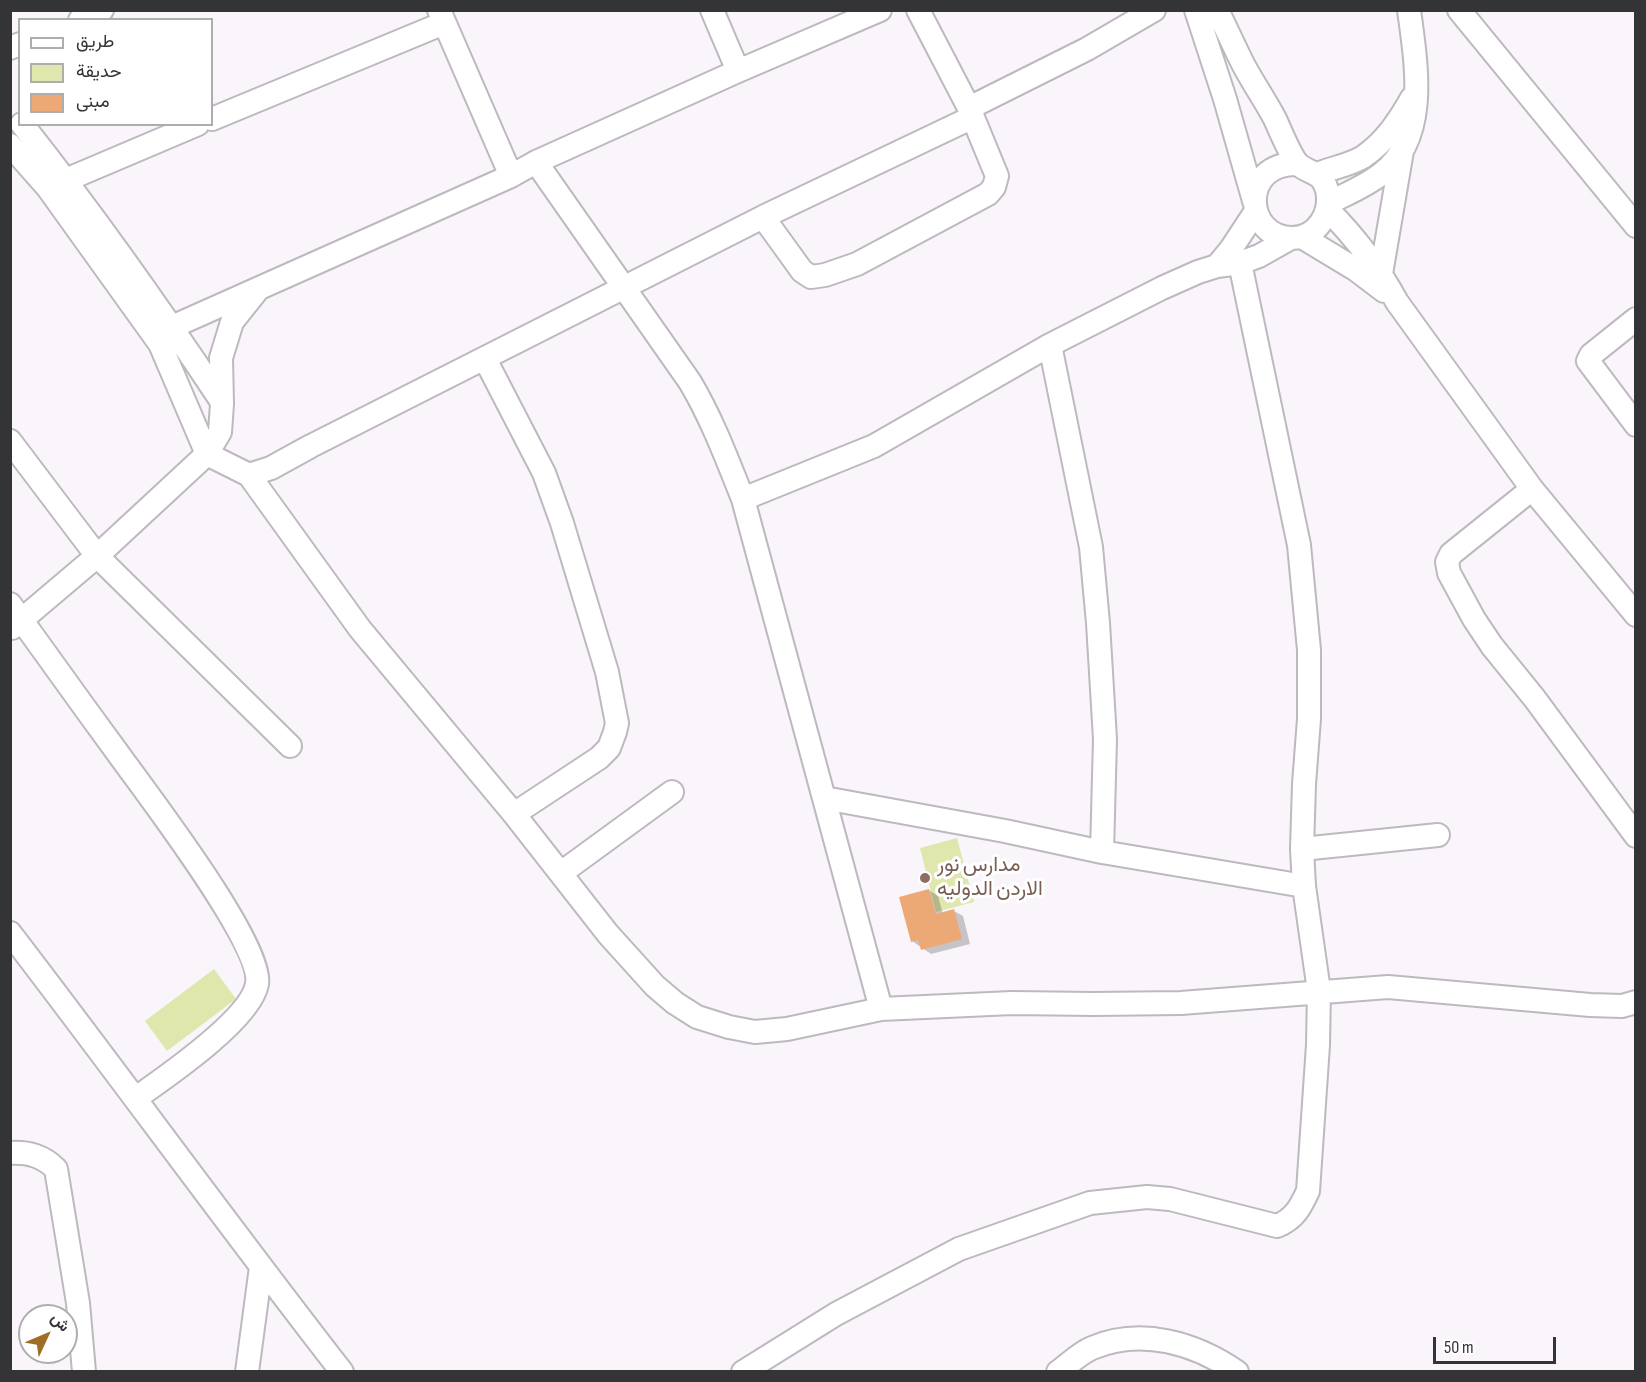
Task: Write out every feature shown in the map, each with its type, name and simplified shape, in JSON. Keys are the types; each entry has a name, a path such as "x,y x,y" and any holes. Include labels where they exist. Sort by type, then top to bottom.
{"street":[{"path":"84,18 102,10"},
{"path":"712,10 738,71"},
{"path":"166,336 260,287 512,176 536,162 738,71 880,10"},
{"path":"763,217 802,271 811,277 825,275 857,264 988,194 994,187 997,176 971,112 918,10"},
{"path":"249,475 271,468 971,112 1154,10"},
{"path":"1196,10 1261,222 1279,236 1297,237 1355,268 1397,302"},
{"path":"1217,10 1244,65 1308,169 1326,187 1328,207 1381,274 1397,302 1532,489 1635,615"},
{"path":"743,499 874,446 1050,345 1162,288 1198,272 1217,266 1240,263 1259,256 1318,227 1328,207 1382,174 1402,151 1412,132 1416,92 1409,10"},
{"path":"1459,10 1635,226"},
{"path":"213,119 442,17 512,176"},
{"path":"1217,266 1231,249 1255,206 1256,191 1267,172 1277,166 1287,164 1308,169 1361,158 1382,141 1398,123 1416,92"},
{"path":"23,126 66,180 166,336 207,454 249,475 360,629 514,814 634,965 675,1004 697,1017 755,1032 787,1029 881,1008 1012,1003 1181,1003 1388,987 1590,1005 1622,1006 1635,1002"},
{"path":"66,180 193,126"},
{"path":"10,145 48,188 222,404"},
{"path":"1381,274 1402,151"},
{"path":"536,162 709,413 743,499 881,1008"},
{"path":"743,1371 836,1314 958,1248 1090,1203 1147,1197 1170,1199 1278,1226 1297,1212 1308,1191 1318,1045 1318,991 1304,886 1302,849 1309,719 1309,650 1305,591 1299,545 1240,263"},
{"path":"136,1098 185,1063 248,1007 257,985 258,975 242,936 199,866 14,618 97,556 207,454 220,432 221,358 232,322 260,287"},
{"path":"1635,319 1591,355 1588,361 1635,425"},
{"path":"1050,345 1092,558 1105,739 1102,852"},
{"path":"485,359 547,483 562,523 607,672 616,713 615,732 609,748 599,758 514,814"},
{"path":"10,441 97,556 290,746"},
{"path":"1532,489 1451,554 1448,562 1449,573 1492,646 1535,699 1635,836"},
{"path":"561,873 672,792"},
{"path":"824,798 1005,831 1102,852 1304,886"},
{"path":"1302,849 1438,834"},
{"path":"10,933 136,1098 261,1268 342,1371"},
{"path":"10,1153 33,1155 47,1160 56,1169 78,1303 84,1371"},
{"path":"247,1371 261,1268"},
{"path":"1058,1371 1091,1348 1132,1337 1178,1342 1220,1360 1237,1371"}],"green space":[{"path":"957,838 974,902 936,912 920,848"},
{"path":"214,969 236,999 167,1051 145,1021"}],"building":[{"path":"929,889 936,914 954,909 962,939 921,950 918,940 911,942 899,897"}],"place":[{"name":"مدارس نور الاردن الدوليه","path":"925,878"}]}
